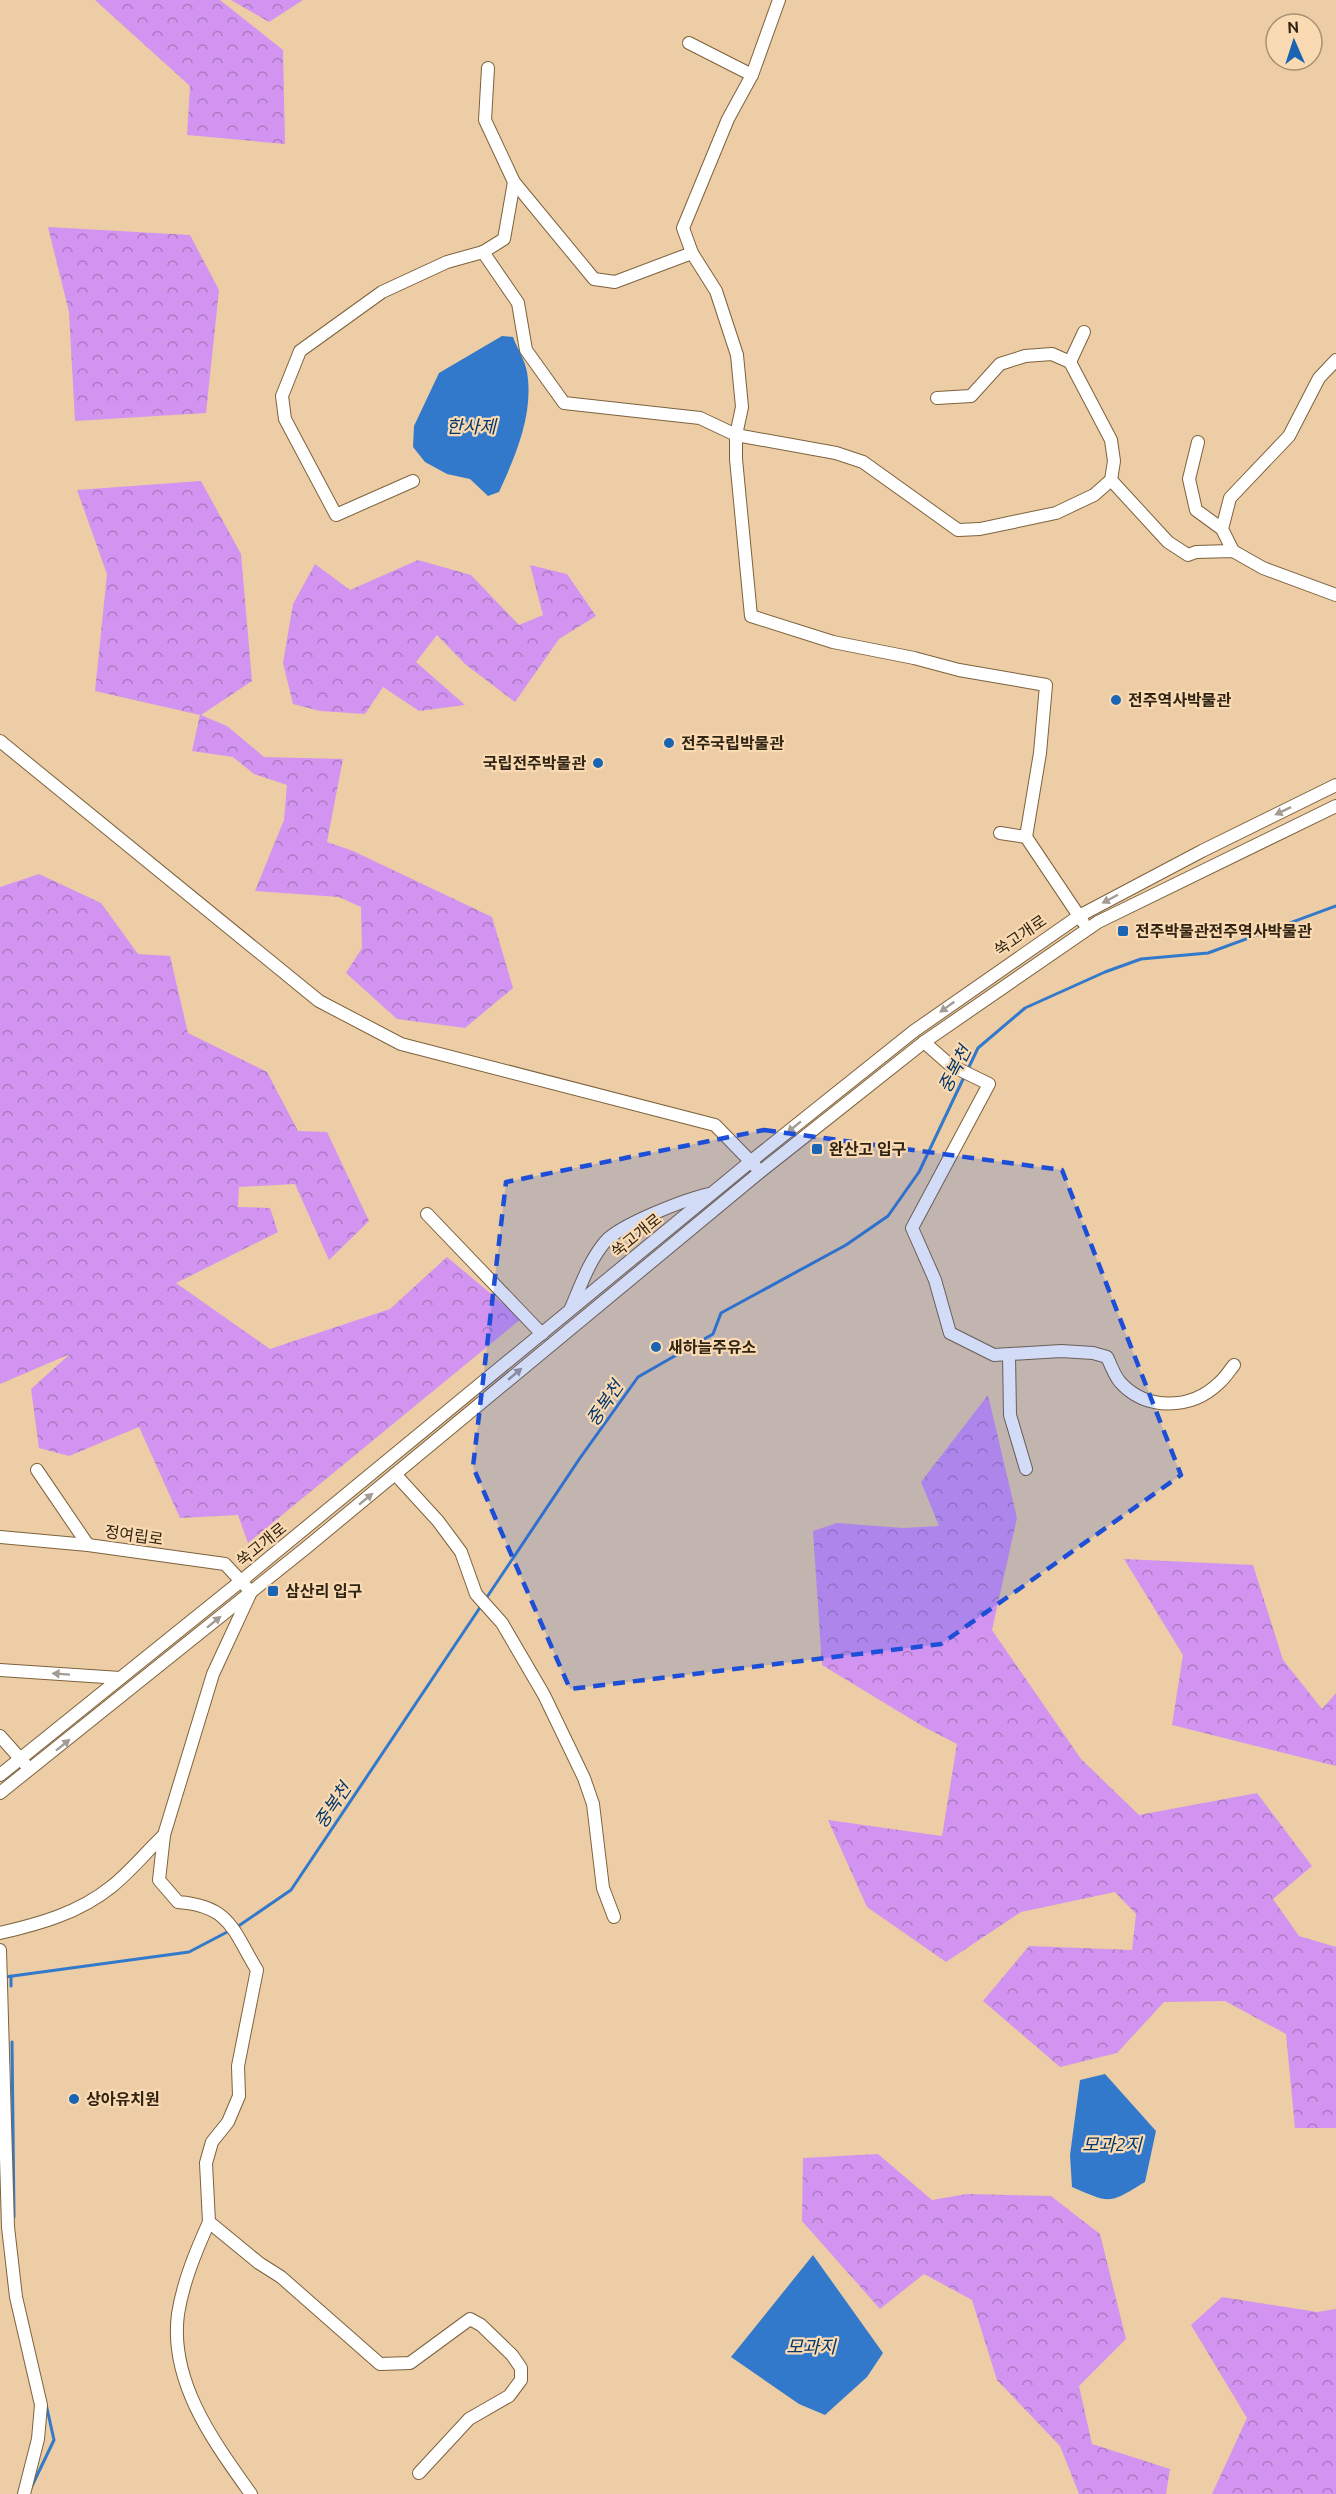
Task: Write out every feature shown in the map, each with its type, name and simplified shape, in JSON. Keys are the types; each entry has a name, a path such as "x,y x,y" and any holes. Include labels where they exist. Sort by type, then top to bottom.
{"street":[{"path":"779,0 752,75 728,119 683,228 692,253 716,291 737,355 742,407 736,435 736,459 751,616 833,642 914,658 959,670 1046,685 1040,753 1026,837 1087,930"},
{"path":"689,43 752,75"},
{"path":"488,68 485,120 514,182 594,279 615,282 692,253"},
{"path":"413,481 336,515 285,419 282,396 300,351 345,318 382,292 447,262 483,252 504,239 514,182"},
{"path":"483,252 518,303 526,350 564,404 700,418 736,435 836,453 863,462 958,530 991,527 1056,513 1094,495 1111,480 1114,460 1111,440 1070,362 1052,354 1025,356 1000,364 970,396 937,398"},
{"path":"1070,362 1084,332"},
{"path":"1222,529 1230,498 1289,436 1319,378 1336,360"},
{"path":"1198,442 1189,479 1196,510 1222,529 1233,552"},
{"path":"1111,480 1168,542 1188,555 1196,552 1233,552 1263,568 1336,595"},
{"path":"0,741 320,1001 401,1044 715,1125 760,1172"},
{"name":"쑥고개로","path":"0,1775 241,1581 750,1162 914,1031 1079,916 1202,851 1336,785"},
{"name":"쑥고개로","path":"0,1793 251,1592 760,1172 924,1042 1108,917 1336,806"},
{"path":"1000,833 1026,837"},
{"path":"924,1042 950,1065 989,1084 912,1228 935,1280 950,1333 994,1355 1060,1351 1093,1353 1107,1357 1118,1380 1138,1398 1167,1405 1191,1401 1218,1384 1234,1365"},
{"path":"571,1309 587,1271 606,1240 639,1220 693,1198 713,1193"},
{"path":"427,1214 542,1334"},
{"path":"1010,1355 1010,1415 1026,1469"},
{"path":"37,1470 88,1545"},
{"path":"395,1474 438,1521 461,1552 476,1594 502,1623 544,1695 584,1778 593,1804 603,1888 614,1917"},
{"name":"정여립로","path":"0,1537 88,1545 225,1564 251,1592"},
{"path":"251,1592 213,1674 164,1835 159,1880 178,1902 200,1904 223,1916 257,1970 238,2066 239,2096 228,2122 212,2142 206,2163 209,2222 183,2290 177,2334 180,2356 194,2408 251,2494"},
{"path":"0,1670 120,1678"},
{"path":"0,1736 30,1771"},
{"path":"0,1933 40,1924 80,1908 111,1887 164,1835"},
{"path":"0,1950 9,2239 15,2297 41,2405 38,2439 24,2494"},
{"path":"209,2222 259,2263 281,2277 380,2364 410,2363 470,2319 481,2325 512,2355 520,2368 520,2380 509,2396 469,2419 419,2473"}],"highlighted area":[{"path":"764,1130 1062,1170 1181,1475 941,1644 570,1689 473,1467 506,1182"}],"green space":[{"path":"95,0 220,0 283,50 285,144 187,135 190,86"},
{"path":"231,0 303,0 269,22"},
{"path":"48,227 190,235 219,290 206,413 75,421 69,312"},
{"path":"201,481 241,554 252,681 201,715 227,726 264,757 343,759 327,842 353,851 492,917 513,988 465,1028 397,1019 346,973 362,948 361,907 339,897 255,891 284,820 287,785 254,774 233,757 192,751 200,715 95,691 107,574 77,490"},
{"path":"418,560 471,575 519,625 543,615 530,565 567,574 596,616 559,639 515,702 465,664 437,635 416,662 465,705 419,711 383,687 365,714 320,711 293,704 283,663 293,604 315,564 350,590"},
{"path":"39,874 101,903 138,954 170,956 188,1033 267,1072 298,1131 327,1132 369,1221 329,1260 295,1184 239,1187 238,1207 270,1208 278,1232 176,1283 270,1349 390,1309 447,1257 521,1319 248,1543 238,1515 180,1518 139,1427 69,1456 39,1448 31,1389 70,1354 0,1384 0,887"},
{"path":"988,1395 1017,1518 992,1630 1081,1759 1139,1815 1257,1793 1312,1866 1273,1899 1299,1936 1336,1947 1336,2128 1295,2128 1286,2034 1225,2001 1164,2002 1117,2053 1060,2067 983,2001 1029,1946 1132,1950 1136,1914 1115,1892 1021,1912 946,1962 867,1907 828,1820 942,1836 957,1744 924,1727 822,1665 813,1531 837,1523 903,1528 939,1526 921,1482"},
{"path":"1124,1559 1253,1565 1283,1660 1322,1709 1336,1693 1336,1766 1172,1725 1183,1655"},
{"path":"878,2154 932,2200 967,2194 1051,2196 1100,2234 1126,2339 1079,2386 1092,2444 1170,2469 1166,2494 1079,2494 1060,2446 997,2380 972,2300 924,2274 880,2309 802,2221 803,2158"},
{"path":"1222,2297 1317,2312 1336,2309 1336,2494 1212,2494 1247,2418 1191,2325"}],"water":[{"name":"한사제","path":"502,336 513,337 525,363 529,387 528,403 522,434 499,492 488,496 470,479 447,474 425,462 413,447 414,426 439,373"},
{"name":"모과2지","path":"1105,2074 1156,2131 1145,2182 1110,2199 1103,2199 1072,2187 1070,2155 1080,2080"},
{"name":"모과지","path":"813,2255 883,2353 867,2377 825,2415 799,2404 731,2357"}],"waterway":[{"name":"중복천","path":"968,1069 978,1048 1025,1008 1105,972 1141,959 1208,953 1336,906"},
{"name":"중복천","path":"485,1600 580,1458 638,1377 713,1334 721,1313 846,1245 888,1216 919,1172 965,1075"},
{"name":"중복천","path":"237,1927 291,1890 481,1606"},
{"name":"중복천","path":"5,1977 189,1952 231,1930"},
{"path":"11,1976 11,1986"},
{"path":"12,2042 14,2217"},
{"path":"30,2490 54,2440 46,2404"}],"place":[{"name":"전주역사박물관","path":"1116,700"},
{"name":"전주국립박물관","path":"669,743"},
{"name":"국립전주박물관","path":"598,763"},
{"name":"전주박물관전주역사박물관","path":"1123,931"},
{"name":"완산고 입구","path":"817,1149"},
{"name":"새하늘주유소","path":"656,1347"},
{"name":"삼산리 입구","path":"273,1591"},
{"name":"상아유치원","path":"74,2099"}]}
